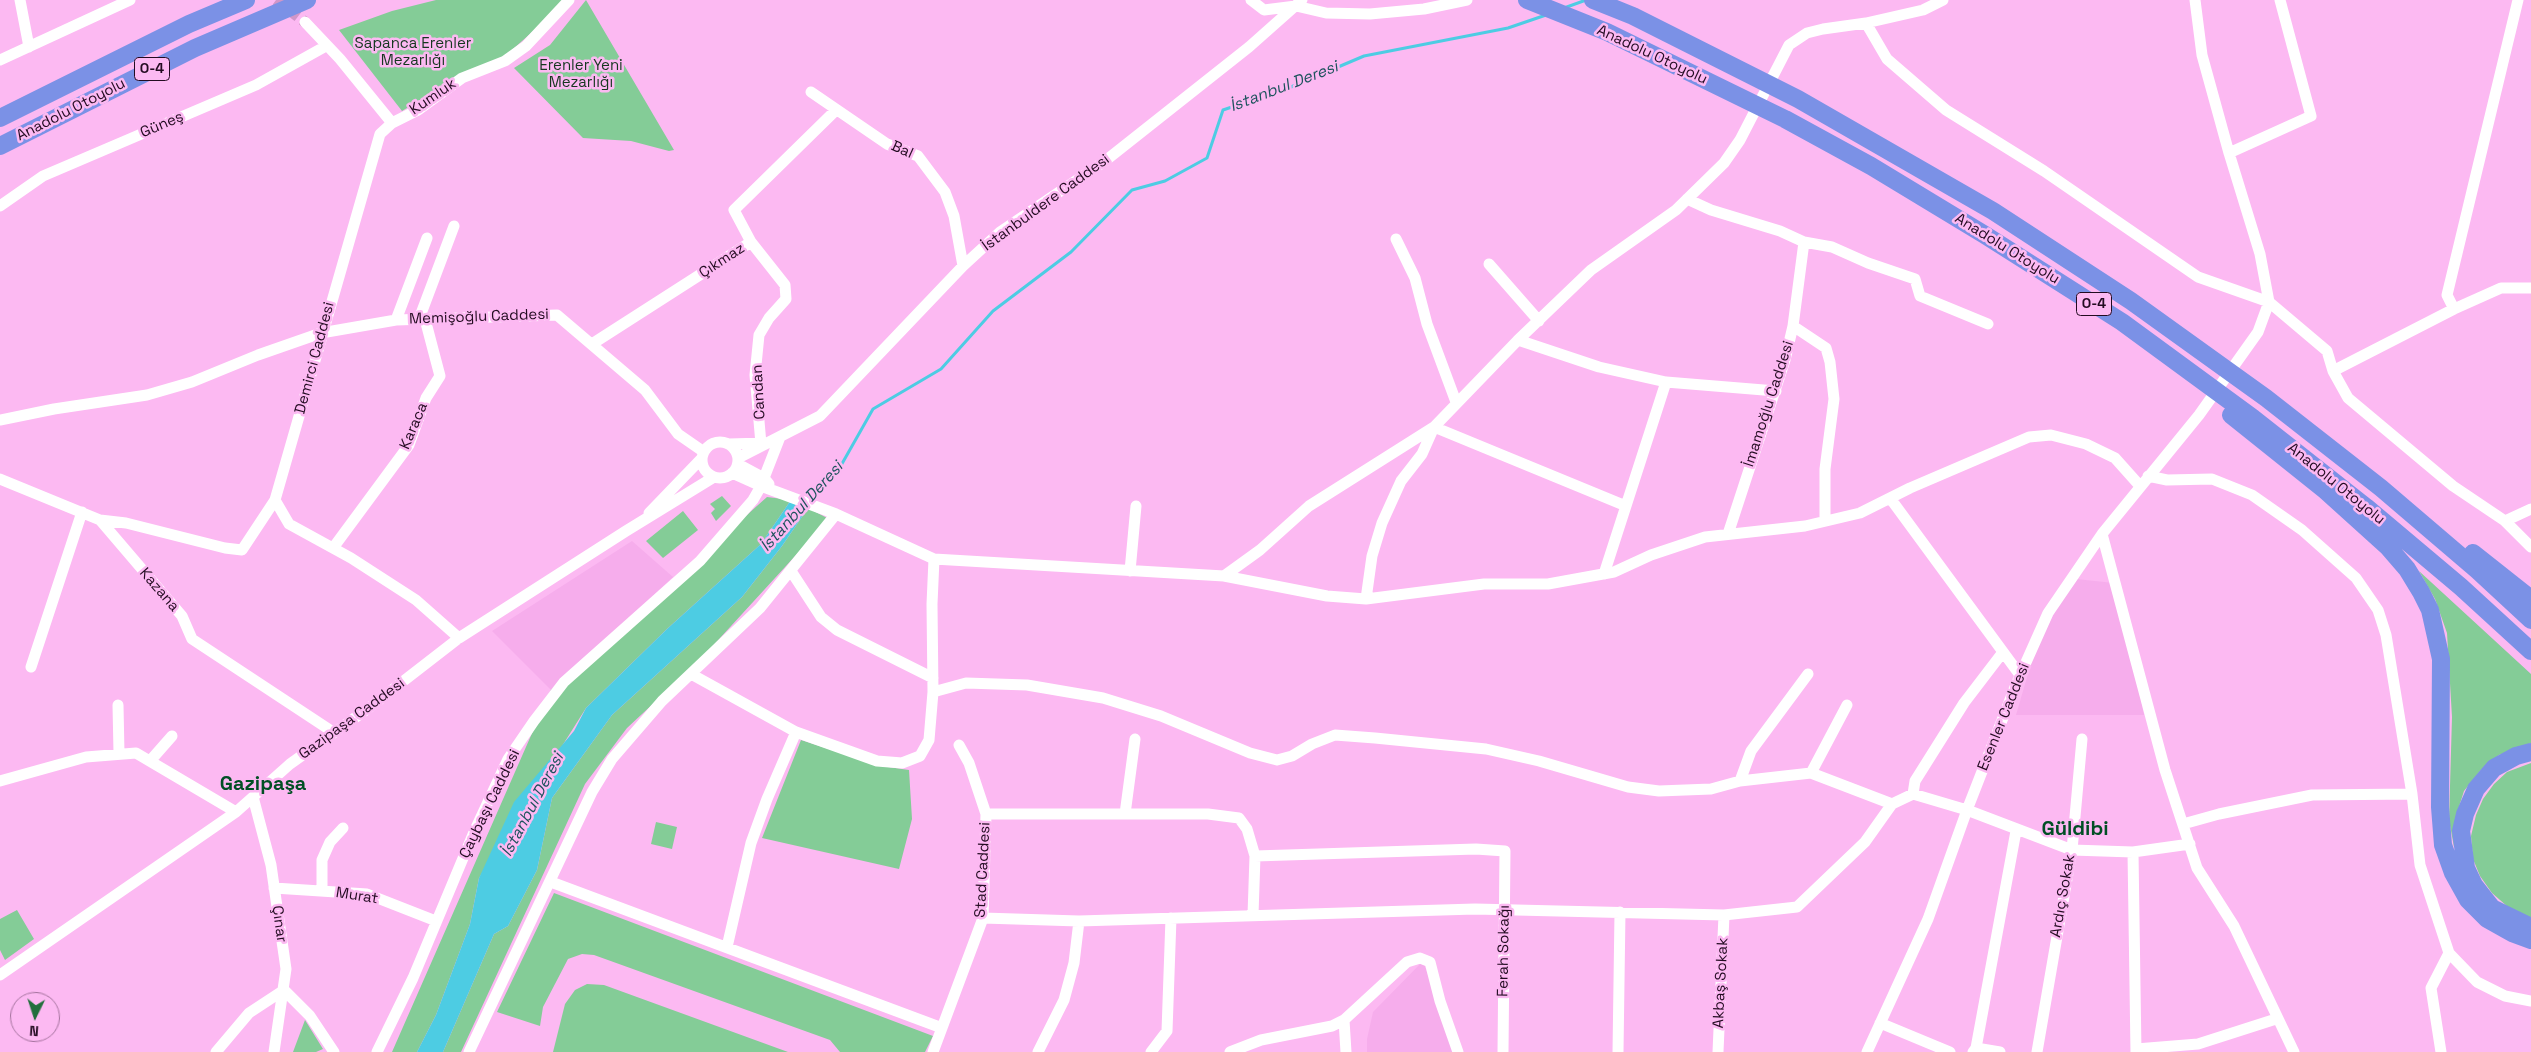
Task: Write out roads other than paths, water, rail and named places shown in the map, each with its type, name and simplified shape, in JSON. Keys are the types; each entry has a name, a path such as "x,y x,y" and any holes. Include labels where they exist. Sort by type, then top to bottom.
{"highway":[{"name":"Anadolu Otoyolu","path":"0,118 189,24 246,0"},
{"name":"Anadolu Otoyolu","path":"0,146 195,48 307,0"},
{"name":"Anadolu Otoyolu","path":"1527,0 1607,32 1785,119 1871,166 1985,235 2122,322 2253,418 2366,507 2461,587 2531,651"},
{"name":"Anadolu Otoyolu","path":"1593,0 1633,16 1798,99 1992,210 2139,307 2266,398 2381,488 2477,570 2531,620"},
{"path":"2122,322 2252,434 2326,491 2388,547 2407,569 2430,610 2441,659 2440,807 2443,844 2453,873 2468,900 2487,919 2512,933 2531,940"},
{"path":"2381,488 2488,564 2531,599"},
{"path":"2531,752 2516,756 2494,768 2476,789 2464,814 2461,831 2464,858 2474,885 2492,908 2531,927"}],"street":[{"path":"20,0 29,47"},
{"path":"0,60 130,0"},
{"name":"Kumluk","path":"392,123 418,110 462,78 506,61 526,46 569,0"},
{"path":"1251,0 1264,10 1299,3 1326,13 1370,14 1424,9 1468,0"},
{"path":"1224,576 1260,550 1309,506 1434,427 1456,402 1518,340 1591,270 1676,210 1724,163 1740,140 1789,45 1807,33 1866,23 1923,10 1943,0"},
{"path":"2195,0 2202,55 2229,153 2260,254 2269,302"},
{"path":"2229,153 2311,116 2280,0"},
{"path":"2454,309 2446,295 2518,0"},
{"name":"İstanbuldere Caddesi","path":"736,465 780,437 820,416 962,266 1000,232 1105,161 1249,47 1299,3"},
{"path":"305,22 340,59 392,123"},
{"path":"1866,23 1887,59 1946,110 2044,171 2198,277 2269,302 2327,351 2333,372 2348,398 2453,486 2505,521 2531,547"},
{"name":"Güneş","path":"0,206 43,176 256,85 326,46"},
{"name":"Bal","path":"811,92 887,144 918,156 945,192 954,216 962,266"},
{"name":"Çıkmaz","path":"592,344 751,242 734,210 836,110"},
{"name":"Demirci Caddesi","path":"100,520 126,523 225,548 242,550 275,500 321,333 380,134 392,123"},
{"path":"1687,199 1711,210 1780,231 1804,242 1832,247 1868,263 1915,279 1920,296 1988,324"},
{"path":"422,319 454,226"},
{"path":"396,320 427,238"},
{"path":"1396,240 1415,278 1427,324 1456,402"},
{"name":"Candan","path":"751,242 785,285 786,299 769,318 759,335 755,375 761,444"},
{"name":"İmamoğlu Caddesi","path":"1728,534 1776,391 1793,326 1804,242"},
{"path":"1489,264 1539,321"},
{"path":"2333,372 2454,309 2501,288 2531,288"},
{"name":"Esenler Caddesi","path":"1867,1052 1928,919 1967,810 2020,675 2048,613 2102,534 2199,415 2258,332 2269,302"},
{"name":"Memişoğlu Caddesi","path":"0,420 54,409 147,395 192,382 258,355 321,333 396,320 557,315 645,390 678,434 706,451"},
{"name":"Karaca","path":"333,548 409,445 426,398 440,376 422,319"},
{"path":"1793,326 1826,348 1830,362 1834,399 1825,469 1825,521"},
{"path":"1518,340 1598,367 1666,382 1776,391"},
{"path":"1604,574 1666,382"},
{"path":"1434,427 1626,506"},
{"path":"1366,599 1372,556 1382,523 1400,481 1422,454 1434,427"},
{"path":"736,465 772,489 836,514 934,560 1224,576 1327,596 1366,599 1484,584 1548,584 1614,572 1651,555 1706,537 1825,521 1860,513 2030,437 2051,435 2086,444 2115,458 2140,486"},
{"path":"762,482 780,437"},
{"name":"İstanbuldere Caddesi","path":"729,444 761,444 780,437"},
{"path":"723,442 729,444 734,448 736,465 726,477 714,477 705,470 706,451 723,442"},
{"name":"Gazipaşa Caddesi","path":"638,525 706,451"},
{"path":"2148,476 2167,480 2212,479 2252,495 2302,530 2356,578 2378,610 2386,635 2412,794 2420,865 2450,953 2477,982 2505,996 2531,1001"},
{"name":"Gazipaşa Caddesi","path":"0,975 236,812 290,764 459,638 714,477"},
{"name":"Kazana","path":"0,479 100,520 182,616 192,639 334,732"},
{"name":"Çaybaşı Caddesi","path":"377,1052 508,759 564,682 700,561 753,500 762,482"},
{"path":"1890,498 2020,675"},
{"path":"275,500 289,524 333,548 416,600 459,638"},
{"path":"1130,571 1136,506"},
{"path":"2505,521 2531,509"},
{"path":"31,667 82,512"},
{"path":"469,1052 592,792 611,760 641,723 730,634 760,608 836,514"},
{"path":"2102,534 2166,770 2197,868 2234,926 2276,1019 2294,1052"},
{"path":"691,674 796,732 877,761 902,763 920,756 929,740 933,692 932,604 934,560"},
{"path":"791,571 821,617 832,626 933,678"},
{"path":"1913,794 1916,781 1964,703 2004,652"},
{"path":"1740,781 1751,752 1808,674"},
{"path":"933,692 966,683 1027,685 1103,698 1161,716 1250,753 1277,760 1292,756 1312,744 1335,735 1486,749 1539,761 1628,787 1659,791 1711,789 1740,781 1811,774 1892,804"},
{"path":"118,705 120,753"},
{"path":"1811,774 1847,705"},
{"path":"727,947 751,844 767,799 796,732"},
{"path":"150,761 172,736"},
{"path":"1125,814 1135,739"},
{"name":"Ardıç Sokak","path":"2036,1052 2072,850 2082,739"},
{"name":"Stad Caddesi","path":"933,1052 983,918 986,814 969,763 959,745"},
{"path":"0,780 86,757 120,753 136,754 236,812"},
{"path":"983,918 1079,921 1505,909 1724,915 1797,908 1866,842 1892,804 1913,794 1967,810 2016,831 2072,850 2133,852 2190,844"},
{"path":"2183,824 2219,814 2312,795 2412,794"},
{"name":"Çınar","path":"253,797 271,865 286,969 274,1052"},
{"path":"986,814 1208,814 1239,818 1247,829 1255,856 1253,915"},
{"path":"322,891 322,860 330,842 343,828"},
{"path":"2000,1052 1975,1050 2016,831"},
{"name":"Ferah Sokağı","path":"1255,856 1476,849 1505,851 1503,1052"},
{"path":"2133,852 2136,1051 2198,1048 2276,1019"},
{"path":"551,882 942,1028"},
{"name":"Murat","path":"274,888 367,894 436,921"},
{"path":"1618,1052 1620,912"},
{"name":"Akbaş Sokak","path":"1718,1052 1724,915"},
{"path":"1152,1052 1167,1031 1171,918"},
{"path":"1038,1052 1064,1000 1074,963 1079,921"},
{"path":"2441,1052 2431,988 2450,953"},
{"path":"1230,1052 1261,1040 1332,1026 1344,1020 1407,962 1420,958 1430,962 1440,1001 1458,1052"},
{"path":"216,1052 249,1013 284,990 310,1016 334,1052"},
{"path":"1344,1020 1346,1052"},
{"path":"1880,1023 1950,1052"}],"water":[{"path":"791,500 808,508 782,546 742,597 612,715 552,798 537,870 508,926 494,934 443,1052 417,1052 436,1015 470,924 479,878 514,802 574,731 586,708 667,629 761,544"}],"waterway":[{"name":"İstanbul Deresi","path":"1564,8 1586,0"},
{"name":"İstanbul Deresi","path":"806,500 839,469 873,409 941,369 993,311 1071,252 1132,190 1165,181 1207,158 1223,110 1291,87 1364,56 1508,28 1546,15"}],"tunnel":[{"path":"276,0 305,22"}],"district":[{"name":"Gazipaşa","path":"263,785"},
{"name":"Güldibi","path":"2075,830"}],"park label":[{"name":"Sapanca Erenler Mezarlığı","path":"413,52"},
{"name":"Erenler Yeni Mezarlığı","path":"581,74"}]}
